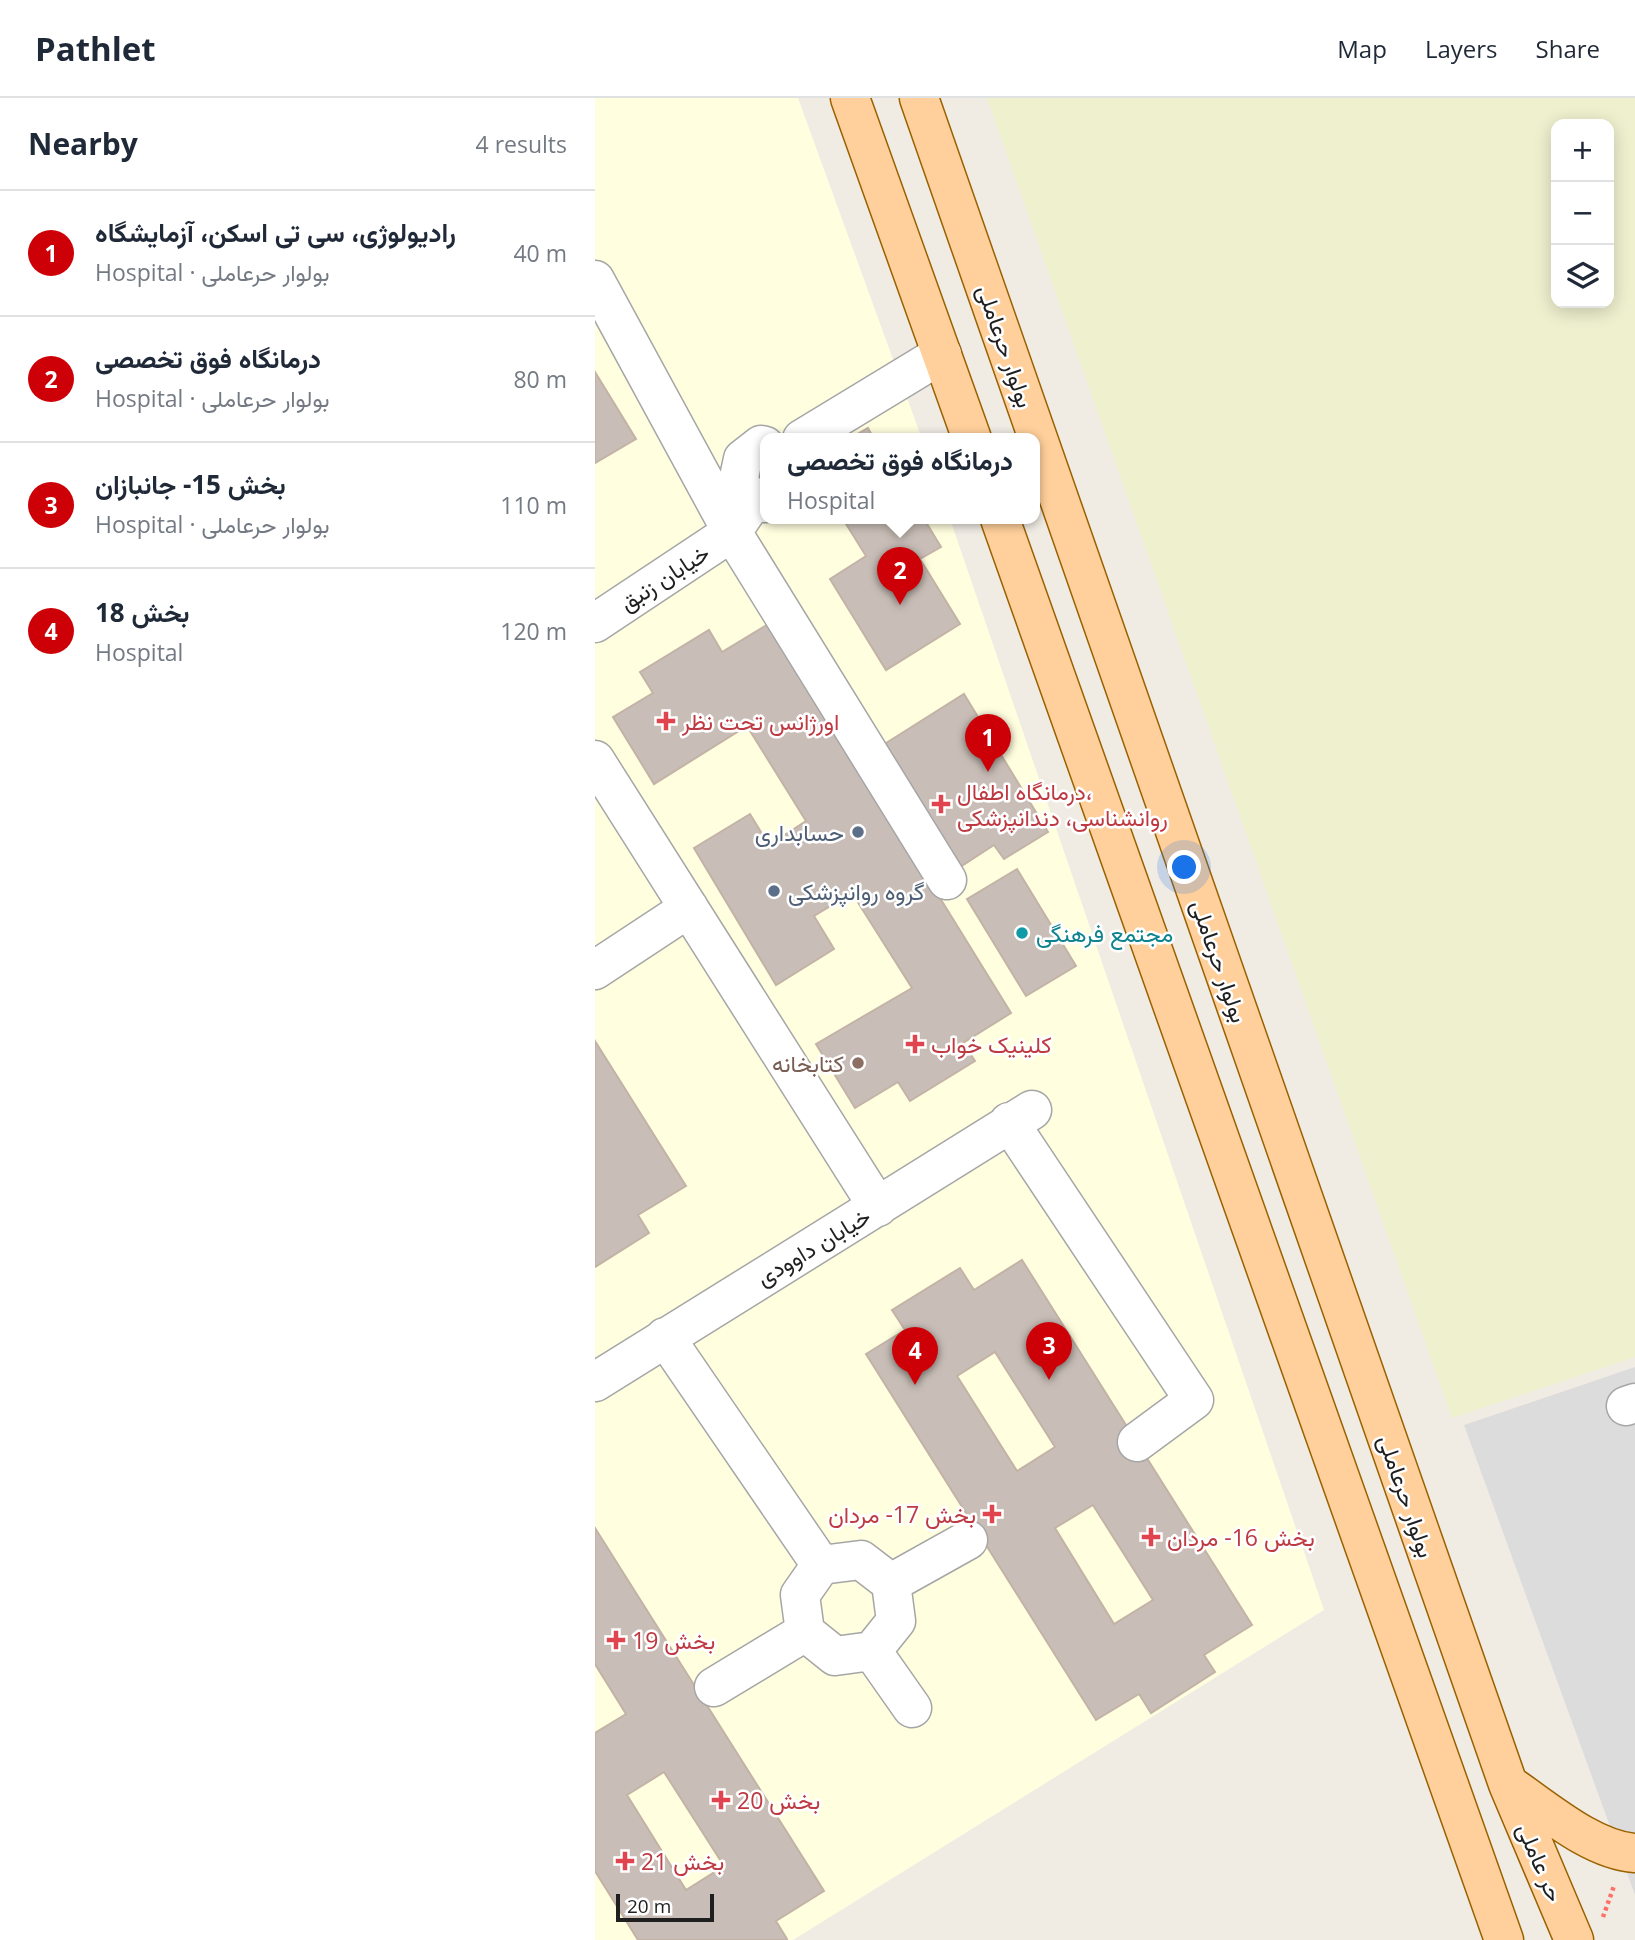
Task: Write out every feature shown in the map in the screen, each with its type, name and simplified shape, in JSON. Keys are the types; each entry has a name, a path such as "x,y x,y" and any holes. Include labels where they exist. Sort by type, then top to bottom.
{"main road":[{"path":"850,98 970,433"},
{"name":"بولوار حرعاملی","path":"919,98 1036,433"},
{"name":"بولوار حرعاملی","path":"1040,444 1508,1784"},
{"path":"1002,524 1496,1930"},
{"path":"1508,1784 1587,1838 1630,1852"},
{"name":"حر عاملی","path":"1508,1784 1588,1930"}],"lane":[{"path":"595,280 732,532 947,880"},
{"path":"812,433 941,354"},
{"path":"732,532 759,502 739,482 743,458 760,446"},
{"name":"خیابان زنبق","path":"595,623 732,532"},
{"path":"595,760 878,1207"},
{"path":"595,970 689,908"},
{"name":"خیابان داوودی","path":"595,1382 1020,1116 1194,1400 1137,1442"},
{"path":"665,1337 821,1565"},
{"path":"891,1583 968,1540"},
{"path":"860,1560 891,1583 896,1621 873,1651 835,1656 805,1632 800,1595 821,1565 860,1560"},
{"path":"714,1687 805,1632"},
{"path":"873,1651 912,1708"}],"path":[{"path":"1588,1930 1630,1852"}],"shaded area":[{"path":"595,98 798,98 920,433 760,433 760,524 952,524 1324,1610 793,1940 595,1940"},
{"path":"987,98 1635,98 1635,1357 1452,1418"},
{"path":"1635,1367 1635,1895 1464,1425"}],"building":[{"path":"595,372 636,439 595,463"},
{"path":"846,524 927,524 941,547 920,559 960,624 886,670 830,579 866,556"},
{"path":"770,623 1011,1013 963,1043 975,1061 910,1101 898,1082 855,1108 816,1044 912,988 852,893 814,916 834,949 776,985 694,848 750,814 769,845 806,821 747,726 654,784 613,717 653,693 640,672 709,630 722,652"},
{"path":"964,694 1048,832 1004,859 994,845 960,867 883,745"},
{"name":"مجتمع فرهنگی","path":"1017,869 1076,966 1026,996 967,899"},
{"path":"595,1041 686,1186 638,1215 649,1233 595,1267"},
{"path":"1022,1260 1252,1625 1204,1655 1215,1672 1151,1713 1139,1694 1096,1720 866,1354 905,1330 892,1310 960,1268 974,1290","holes":["995,1352 1055,1447 1017,1471 957,1376","1093,1505 1153,1600 1114,1624 1055,1528"]},
{"path":"595,1528 824,1891 776,1921 787,1939 638,1940 595,1871 595,1733 626,1714 595,1664","holes":["664,1772 724,1866 686,1890 627,1795"]}],"place":[{"name":"درمانگاه فوق تخصصی","path":"900,605"},
{"name":"اورژانس تحت نظر","path":"666,721"},
{"name":"رادیولوژی، سی تی اسکن، آزمایشگاه","path":"988,772"},
{"name":"درمانگاه اطفال، روانشناسی، دندانپزشکی","path":"941,804"},
{"name":"حسابداری","path":"858,832"},
{"name":"گروه روانپزشکی","path":"774,891"},
{"name":"مجتمع فرهنگی","path":"1022,933"},
{"name":"کلینیک خواب","path":"915,1044"},
{"name":"کتابخانه","path":"858,1063"},
{"name":"بخش 15- جانبازان","path":"1049,1380"},
{"name":"بخش 18","path":"915,1385"},
{"name":"بخش 17- مردان","path":"992,1514"},
{"name":"بخش 16- مردان","path":"1151,1537"},
{"name":"بخش 19","path":"616,1640"},
{"name":"بخش 20","path":"721,1800"},
{"name":"بخش 21","path":"625,1861"}]}
